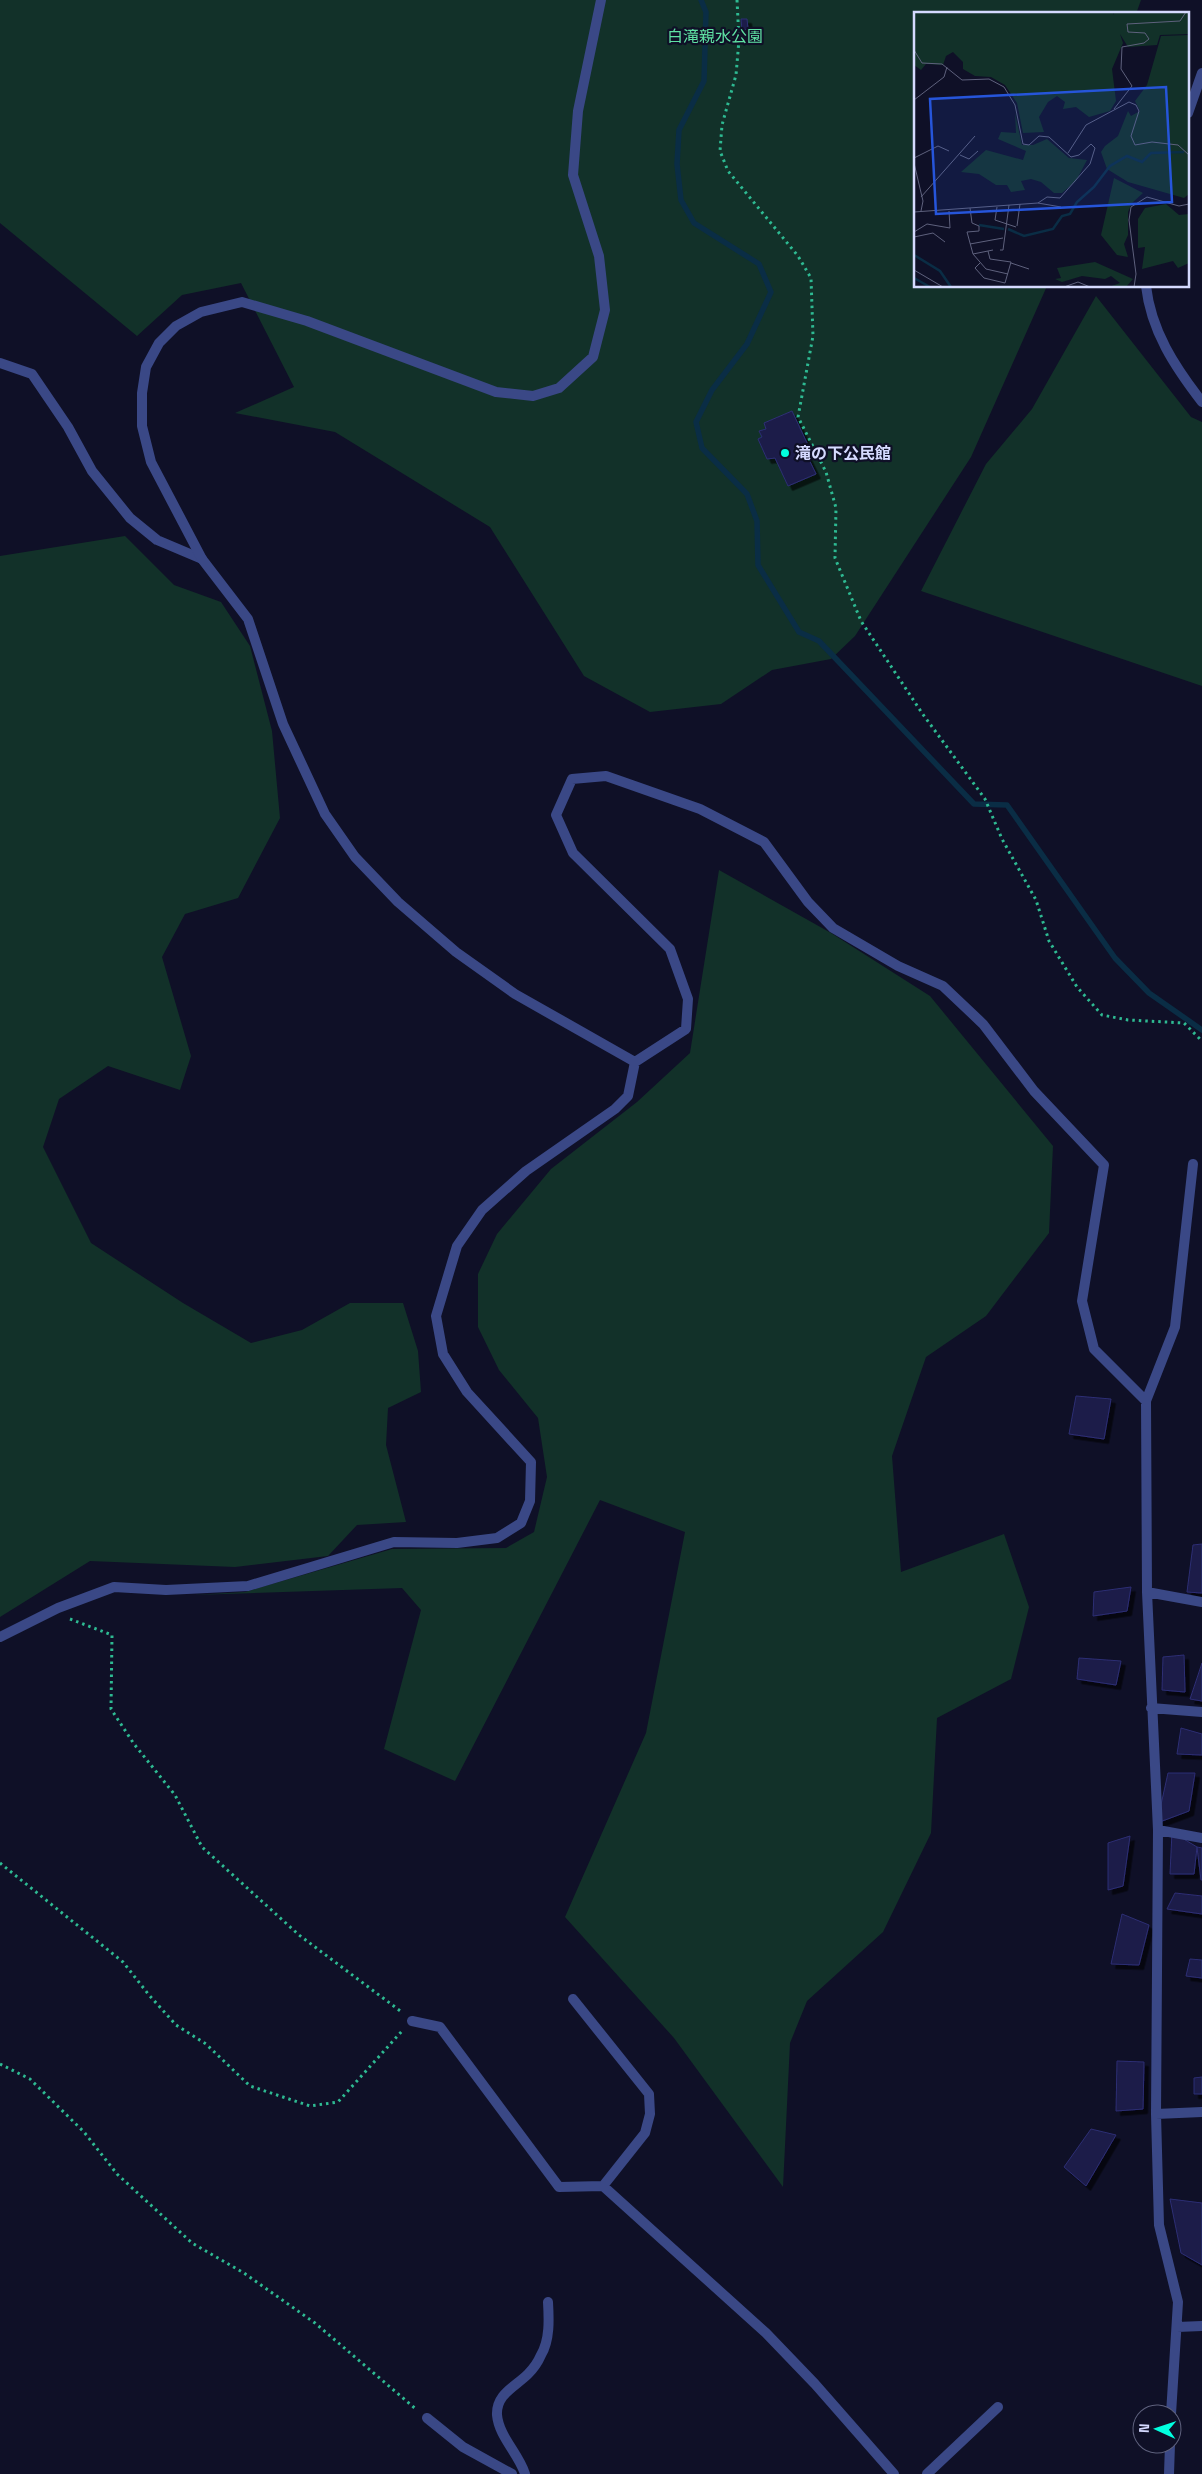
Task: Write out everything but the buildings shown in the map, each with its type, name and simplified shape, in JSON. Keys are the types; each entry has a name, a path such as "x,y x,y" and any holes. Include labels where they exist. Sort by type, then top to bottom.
{"street":[{"path":"601,0 578,111 573,175 599,256 605,310 593,356 559,388 533,396 496,392 307,321 242,302 201,312 176,326 159,343 146,367 142,401 142,426 151,462 202,559 248,619 283,724 325,814 355,857 398,902 456,952 515,994 635,1062"},
{"path":"1190,107 1202,73"},
{"path":"1146,288 1148,302 1162,342 1180,374 1202,402"},
{"path":"0,363 32,374 68,427 92,471 130,518 157,540 202,559"},
{"path":"0,1636 58,1608 114,1587 166,1590 248,1586 394,1542 457,1543 497,1538 521,1523 530,1501 531,1462 467,1392 443,1354 436,1316 457,1246 482,1210 526,1171 615,1109 628,1096 635,1062 686,1029 688,999 670,949 573,853 556,815 572,779 606,776 700,809 764,842 808,902 833,928 898,966 942,986 983,1024 1034,1091 1104,1165 1082,1302 1094,1349 1146,1401"},
{"path":"1172,2404 1178,2302 1159,2225 1156,2114 1158,1830 1147,1592 1146,1401 1175,1327 1193,1164"},
{"path":"1147,1592 1202,1602"},
{"path":"1151,1708 1202,1712"},
{"path":"1158,1830 1202,1838"},
{"path":"573,1999 649,2094 650,2114 646,2133 603,2186"},
{"path":"412,2021 440,2027 559,2188 603,2186 766,2333 815,2384 894,2474"},
{"path":"1156,2114 1202,2112"},
{"path":"526,2474 503,2433 497,2417 498,2405 503,2395 529,2373 543,2354 550,2323 548,2302"},
{"path":"1177,2327 1202,2326"},
{"path":"927,2474 998,2407"},
{"path":"427,2418 463,2447 512,2474"},
{"path":"1169,2474 1170,2454"}],"path":[{"path":"736,0 738,40 736,75 722,124 720,151 728,171 798,256 811,278 813,336 798,417 826,472 836,508 835,558 862,621 922,713 984,799 1002,839 1036,900 1049,941 1077,987 1102,1015 1128,1020 1184,1023 1202,1041"},
{"path":"0,1863 123,1962 149,1996 176,2025 206,2044 250,2086 310,2106 338,2102 412,2021 299,1934 202,1847 174,1795 134,1744 111,1709 112,1635 69,1618 58,1608"},
{"path":"0,2064 30,2079 84,2132 117,2174 192,2243 244,2273 315,2324 427,2418"}],"green space":[{"name":"白滝親水公園","path":"0,0 1141,0 1137,12 914,12 914,288 1046,288 971,457 855,636 831,659 772,670 721,704 650,712 584,676 490,527 335,432 235,413 294,387 241,283 182,295 137,336 0,223"},
{"path":"1096,296 1191,417 1202,422 1202,686 921,591 986,464 1032,409"},
{"path":"125,536 174,585 221,602 250,646 272,731 280,818 238,898 185,914 162,957 191,1056 180,1090 108,1066 59,1099 43,1147 91,1243 183,1303 251,1343 302,1330 350,1303 403,1303 418,1351 421,1392 388,1408 386,1445 406,1522 357,1525 328,1556 235,1567 90,1561 0,1617 0,556"},
{"path":"719,870 831,933 930,996 1053,1146 1049,1233 986,1316 926,1357 892,1456 901,1572 1004,1534 1029,1607 1011,1679 937,1718 931,1833 883,1932 807,2001 790,2043 783,2187 674,2038 565,1917 646,1733 685,1532 600,1500 455,1781 384,1749 421,1610 402,1588 193,1595 245,1592 392,1549 506,1548 534,1532 547,1477 538,1418 499,1370 478,1327 478,1274 497,1234 551,1169 637,1102 690,1053"}],"waterway":[{"path":"701,0 706,12 704,81 679,130 677,164 681,200 694,223 759,264 771,292 747,344 712,390 696,422 702,448 747,494 757,521 758,565 799,632 819,641 974,804 1007,805 1115,958 1149,993 1202,1030"}],"place":[{"name":"滝の下公民館","path":"785,453"}]}
